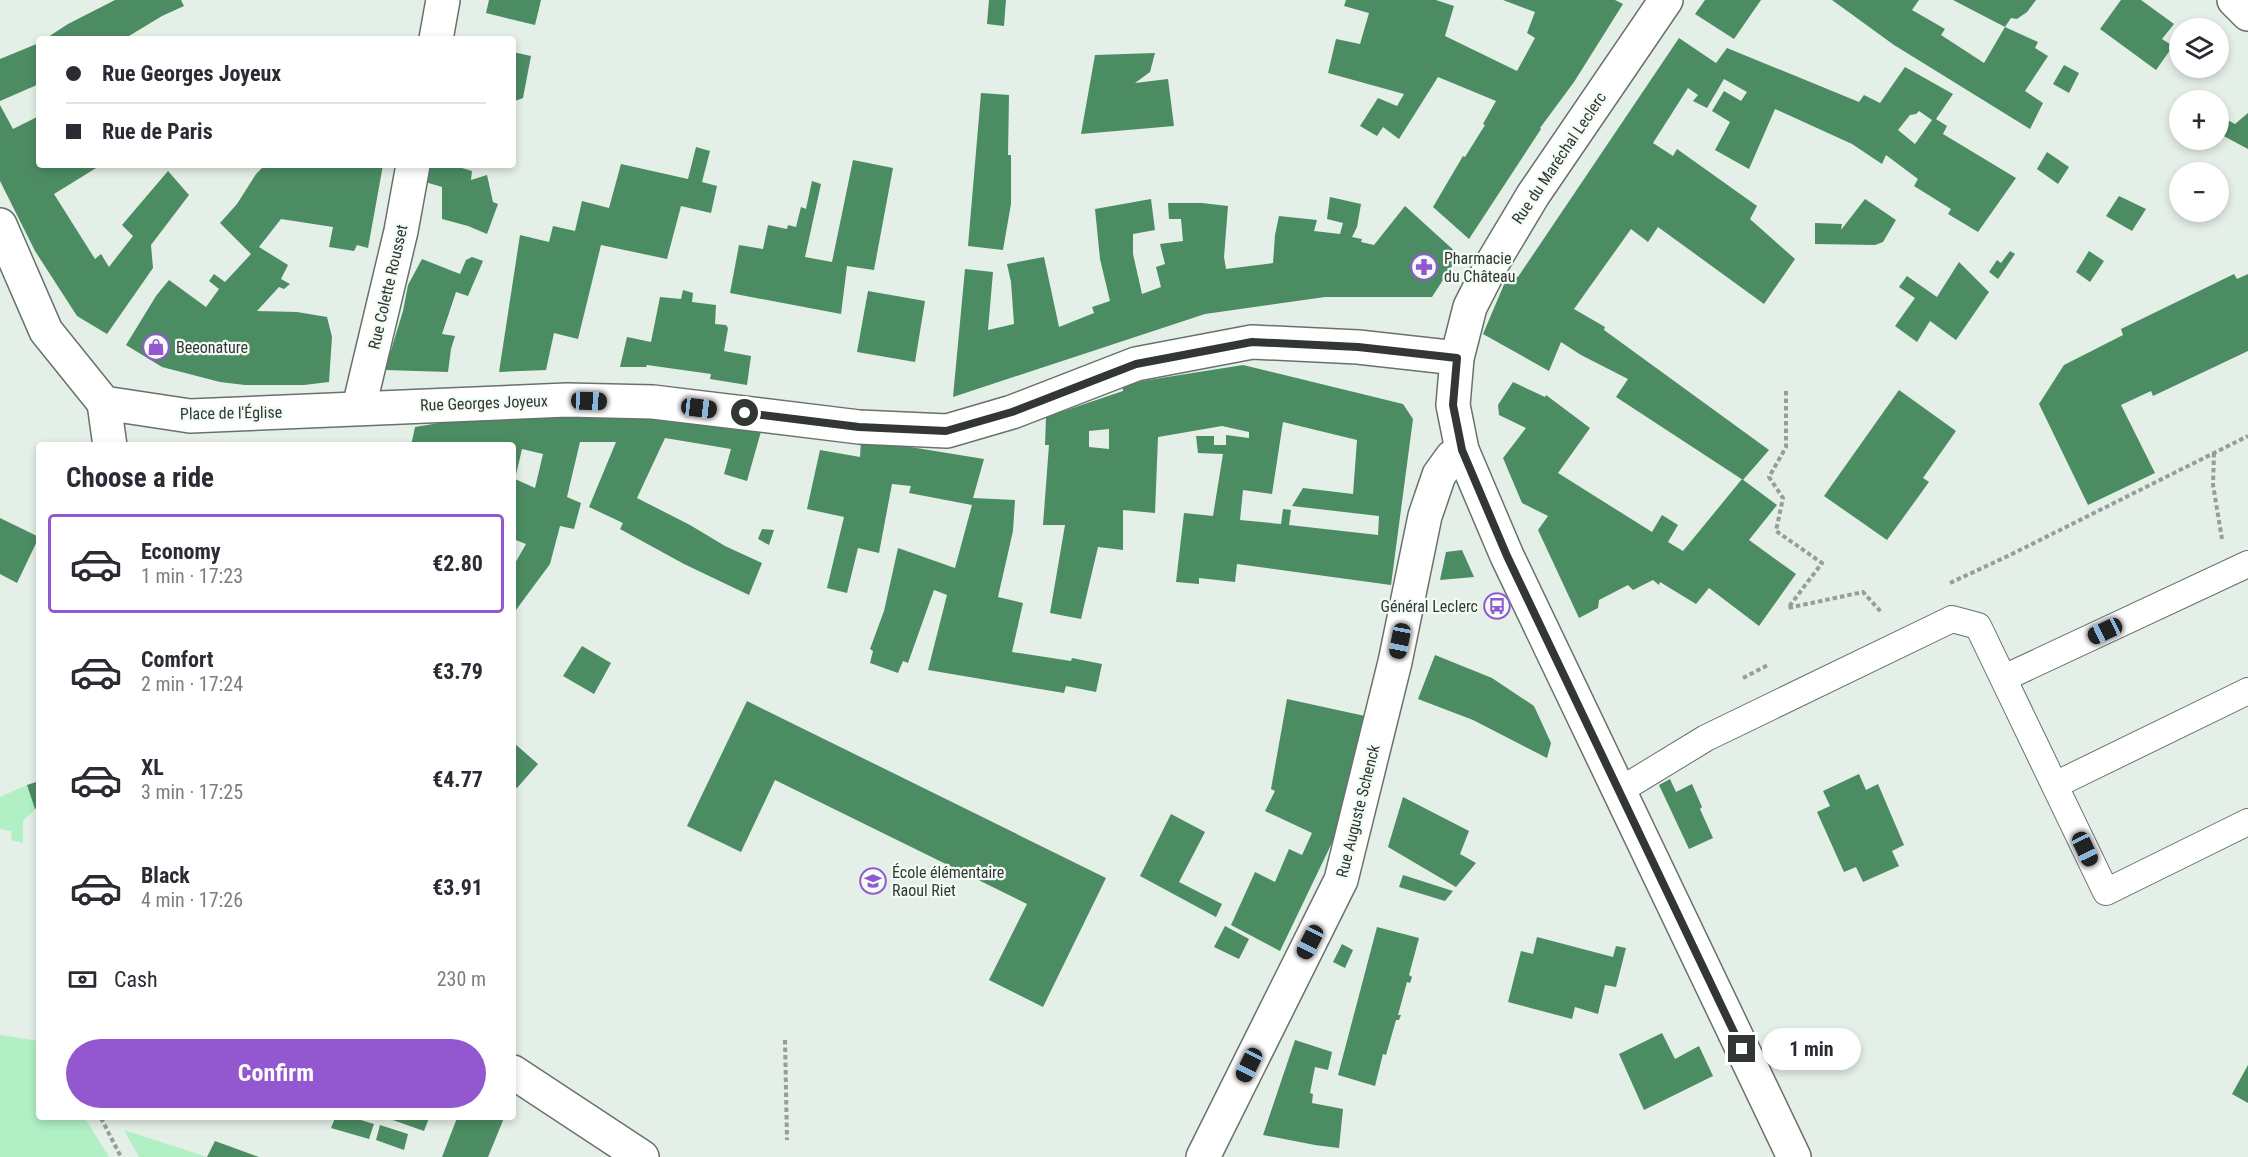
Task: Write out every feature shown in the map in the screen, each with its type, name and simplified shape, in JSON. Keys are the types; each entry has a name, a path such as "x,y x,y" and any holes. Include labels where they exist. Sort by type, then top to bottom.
{"main road":[{"path":"437,36 443,0"},
{"name":"Rue du Maréchal Leclerc","path":"1666,0 1533,195 1493,262 1470,307 1457,358 1453,405 1462,450 1507,556 1794,1157"},
{"path":"2234,0 2248,14"},
{"name":"Rue Colette Rousset","path":"359,407 401,231 412,168"},
{"path":"0,225 46,331 104,403 109,442"},
{"name":"Rue Georges Joyeux","path":"359,407 567,400 654,402 859,427 946,431 1012,412 1136,364 1252,342 1358,347 1457,358"},
{"name":"Place de l'Église","path":"104,403 190,416 359,407"},
{"name":"Rue Auguste Schenck","path":"1203,1157 1341,880 1395,662 1425,516 1438,475 1462,450"},
{"path":"516,1074 642,1157"}],"lane":[{"path":"2004,678 2238,569"},
{"path":"1619,791 1706,738 1952,619 1978,626 2106,892 2248,822"},
{"path":"2055,785 2248,691"}],"path":[{"path":"1786,391 1786,447 1769,477 1783,498 1776,531 1822,563 1788,608 1863,592 1882,613"},
{"path":"2214,453 2213,485 2238,569"},
{"path":"785,1040 787,1140"},
{"path":"101,1120 121,1157"}],"green space":[{"path":"27,785 35,809 23,821 23,843 11,840 12,831 0,829 0,797"},
{"path":"0,1035 36,1041 36,1120 86,1120 109,1157 0,1157"},
{"path":"124,1130 207,1157 139,1157"}],"building":[{"path":"115,0 181,0 184,6 129,36 50,36"},
{"path":"489,0 541,0 535,25 486,13"},
{"path":"989,0 1006,0 1004,26 987,24"},
{"path":"1346,0 1436,0 1454,6 1445,36 1517,71 1535,38 1527,33 1535,12 1503,0 1615,0 1623,4 1469,239 1433,207 1463,156 1465,157 1485,125 1483,124 1496,101 1438,77 1399,139 1383,127 1377,136 1360,126 1378,98 1397,106 1404,94 1328,73 1336,39 1360,44 1369,13 1344,6"},
{"path":"1705,0 1761,0 1734,39 1695,14"},
{"path":"1832,0 1919,0 1912,10 1945,29 1941,35 1984,63 2005,27 2038,42 2035,48 2048,56 2025,91 2043,103 2030,129 1894,45"},
{"path":"1953,0 2036,0 2027,12 2017,19 2011,18 2005,27"},
{"path":"2121,0 2141,0 2169,20 2169,30 2162,39 2169,43 2169,52 2156,70 2100,29"},
{"path":"1679,38 1716,63 1727,48 1859,102 1864,95 1880,103 1905,67 1953,94 1936,119 1947,126 1943,134 2016,178 1978,232 1948,214 1951,209 1914,186 1918,179 1886,155 1882,164 1852,144 1775,109 1749,169 1715,150 1730,122 1712,111 1724,91 1741,101 1747,92 1724,79 1707,108 1693,101 1698,95 1688,88 1653,143 1673,156 1677,149 1757,206 1750,219 1795,259 1764,304 1658,227 1648,242 1631,229 1574,309 1605,327 1604,330 1769,450 1743,480 1616,397 1628,379 1561,342 1549,371 1483,334 1508,275 1518,277","holes":["1919,111 1932,120 1915,144 1898,130 1910,115"]},
{"path":"36,44 36,85 0,101 0,59"},
{"path":"516,53 531,56 523,98 516,101"},
{"path":"1155,53 1150,72 1135,83 1168,79 1174,126 1081,134 1095,55"},
{"path":"2064,65 2079,73 2069,93 2053,84"},
{"path":"981,93 1009,95 1008,155 1011,155 1011,204 1003,250 968,246"},
{"path":"0,105 13,129 36,118 36,168 96,168 54,194 95,259 101,254 109,267 133,236 122,225 168,171 189,195 151,245 153,268 107,334 77,316 35,251 0,181"},
{"path":"2248,113 2248,149 2229,139 2229,121 2235,124"},
{"path":"696,147 710,151 702,182 717,186 711,213 681,206 667,259 601,245 578,339 554,333 546,370 499,372 520,235 549,242 553,226 575,231 582,201 609,208 621,164 688,179"},
{"path":"2047,152 2069,167 2058,184 2037,169"},
{"path":"853,160 893,168 874,270 847,266 841,314 730,293 739,245 763,249 768,225 787,229 788,225 796,227 801,207 806,209 812,181 821,184 805,257 832,262"},
{"path":"262,168 382,168 368,248 357,245 354,251 329,247 333,227 281,219 259,247 288,265 281,279 290,284 284,289 279,287 257,311 297,312 327,317 332,337 329,382 304,385 245,385 220,382 162,367 126,345 156,296 169,280 206,307 219,289 209,281 214,274 225,282 251,254 220,223 237,204"},
{"path":"427,168 462,168 472,171 471,180 487,175 493,202 498,204 487,234 442,219 442,187 425,182"},
{"path":"2119,196 2146,209 2132,231 2106,216"},
{"path":"1330,197 1361,204 1357,227 1352,237 1362,239 1361,242 1374,245 1405,206 1459,255 1432,297 1325,297 1205,314 953,397 965,269 993,272 988,330 1014,324 1011,282 1007,264 1044,257 1059,327 1094,313 1092,307 1110,301 1100,259 1095,209 1151,199 1155,230 1133,234 1133,254 1142,294 1161,287 1156,267 1165,264 1160,244 1183,241 1181,219 1169,219 1168,203 1228,206 1224,257 1226,269 1273,263 1279,216 1317,220 1314,231 1340,234 1343,223 1327,219"},
{"path":"1865,199 1896,220 1883,242 1875,245 1815,244 1815,223 1842,224 1841,230"},
{"path":"2010,251 2015,254 1998,279 1989,272 1997,260 2001,263"},
{"path":"2089,251 2104,261 2090,282 2076,272"},
{"path":"472,257 483,261 468,296 456,292 442,334 455,336 448,372 385,370 403,311 408,285 422,259 460,274 466,260"},
{"path":"1959,262 1989,292 1956,340 1930,321 1917,342 1895,326 1915,298 1899,287 1907,276 1937,297"},
{"path":"2234,274 2237,279 2248,274 2248,351 2153,396 2151,391 2121,405 2155,473 2088,505 2039,404 2064,365 2123,335 2121,329"},
{"path":"683,290 693,293 692,302 716,305 715,324 726,325 728,328 724,351 751,356 747,385 710,379 711,374 647,365 646,367 620,367 627,337 651,342 660,297 681,299"},
{"path":"868,291 925,301 915,362 857,352"},
{"path":"1243,365 1403,404 1413,419 1391,585 1237,564 1235,582 1199,578 1199,584 1176,582 1184,513 1213,516 1223,454 1198,453 1196,436 1214,436 1214,445 1226,445 1226,435 1249,438 1249,432 1222,426 1158,437 1155,513 1123,510 1123,550 1098,547 1081,619 1050,613 1065,525 1043,525 1049,445 1045,445 1046,417 1123,391 1123,384","holes":["1283,422 1357,440 1353,494 1303,488 1292,506 1379,516 1378,535 1289,525 1291,510 1283,509 1281,524 1240,520 1243,490 1272,494","1109,429 1109,449 1089,447 1089,431"]},
{"path":"1513,382 1545,397 1546,395 1590,428 1558,473 1652,532 1662,515 1678,525 1668,542 1683,551 1742,479 1777,505 1749,540 1796,574 1759,626 1709,588 1696,604 1653,580 1633,590 1628,585 1599,600 1598,608 1579,618 1538,530 1548,516 1522,503 1503,458 1526,428 1499,415 1498,405"},
{"path":"1899,390 1956,431 1923,478 1929,482 1887,540 1824,496"},
{"path":"583,407 762,428 747,481 724,474 731,449 665,438 637,498 725,546 762,563 749,595 684,564 620,529 623,523 589,507 616,442 580,442 567,497 581,503 574,529 560,526 550,564 516,610 516,562 526,544 516,540 516,479 535,488 543,454 522,449 516,475 516,442 412,442 415,427 499,413"},
{"path":"861,439 984,459 973,498 1015,500 1013,531 998,597 1023,603 1012,652 1071,661 1072,658 1102,664 1096,692 1066,686 1064,693 928,670 947,595 934,590 908,663 903,661 898,673 870,663 873,651 870,649 884,611 898,548 955,568 972,505 909,493 911,486 892,484 879,553 858,548 847,593 827,588 844,517 807,509 820,450 860,457"},
{"path":"0,518 36,536 36,543 17,583 0,574"},
{"path":"762,529 774,530 769,545 758,539"},
{"path":"1462,550 1474,577 1440,580 1446,552"},
{"path":"582,646 611,663 594,694 563,676"},
{"path":"1435,655 1492,678 1534,706 1551,743 1547,758 1473,720 1418,699"},
{"path":"1287,699 1365,716 1342,822 1280,951 1231,925 1255,872 1275,882 1289,849 1302,855 1312,833 1265,811 1275,791 1271,789"},
{"path":"747,701 1106,878 1043,1007 989,980 1027,904 775,780 741,852 687,826"},
{"path":"516,745 538,764 516,787"},
{"path":"1859,774 1866,790 1878,784 1904,845 1892,851 1899,866 1863,882 1856,867 1844,872 1817,812 1830,806 1823,791"},
{"path":"1670,779 1676,792 1692,784 1713,838 1689,849 1659,785"},
{"path":"36,782 35,809 27,785"},
{"path":"1403,797 1469,831 1460,854 1476,863 1456,887 1388,847"},
{"path":"1171,814 1205,832 1179,882 1222,904 1216,917 1140,876"},
{"path":"1403,875 1453,891 1445,901 1399,887"},
{"path":"1225,926 1249,939 1239,959 1214,947"},
{"path":"1377,927 1419,938 1409,975 1412,977 1410,983 1407,982 1398,1015 1401,1015 1399,1020 1396,1020 1386,1055 1383,1054 1375,1086 1338,1075"},
{"path":"1537,937 1613,957 1616,946 1626,948 1616,987 1605,985 1598,1014 1575,1007 1572,1019 1508,1002 1521,951 1533,954"},
{"path":"1342,944 1353,950 1345,968 1333,962"},
{"path":"1662,1033 1675,1059 1699,1046 1713,1076 1644,1110 1619,1054"},
{"path":"1295,1040 1332,1052 1328,1070 1315,1067 1310,1093 1313,1094 1312,1103 1343,1109 1339,1148 1263,1135"},
{"path":"2248,1065 2248,1103 2232,1094"},
{"path":"334,1120 361,1120 374,1124 369,1139 331,1128"},
{"path":"393,1120 428,1120 424,1131"},
{"path":"456,1120 503,1120 488,1157 442,1157"},
{"path":"380,1125 408,1134 404,1150 376,1140"},
{"path":"215,1141 259,1157 207,1157"}],"place":[{"name":"Pharmacie du Château","path":"1424,267"},
{"name":"Beeonature","path":"156,347"},
{"name":"Général Leclerc","path":"1497,606"},
{"name":"École élémentaire Raoul Riet","path":"873,881"}],"route":[{"path":"745,413 859,427 946,431 1012,412 1136,364 1252,342 1358,347 1457,358 1453,405 1462,450 1507,556 1742,1049"}]}
